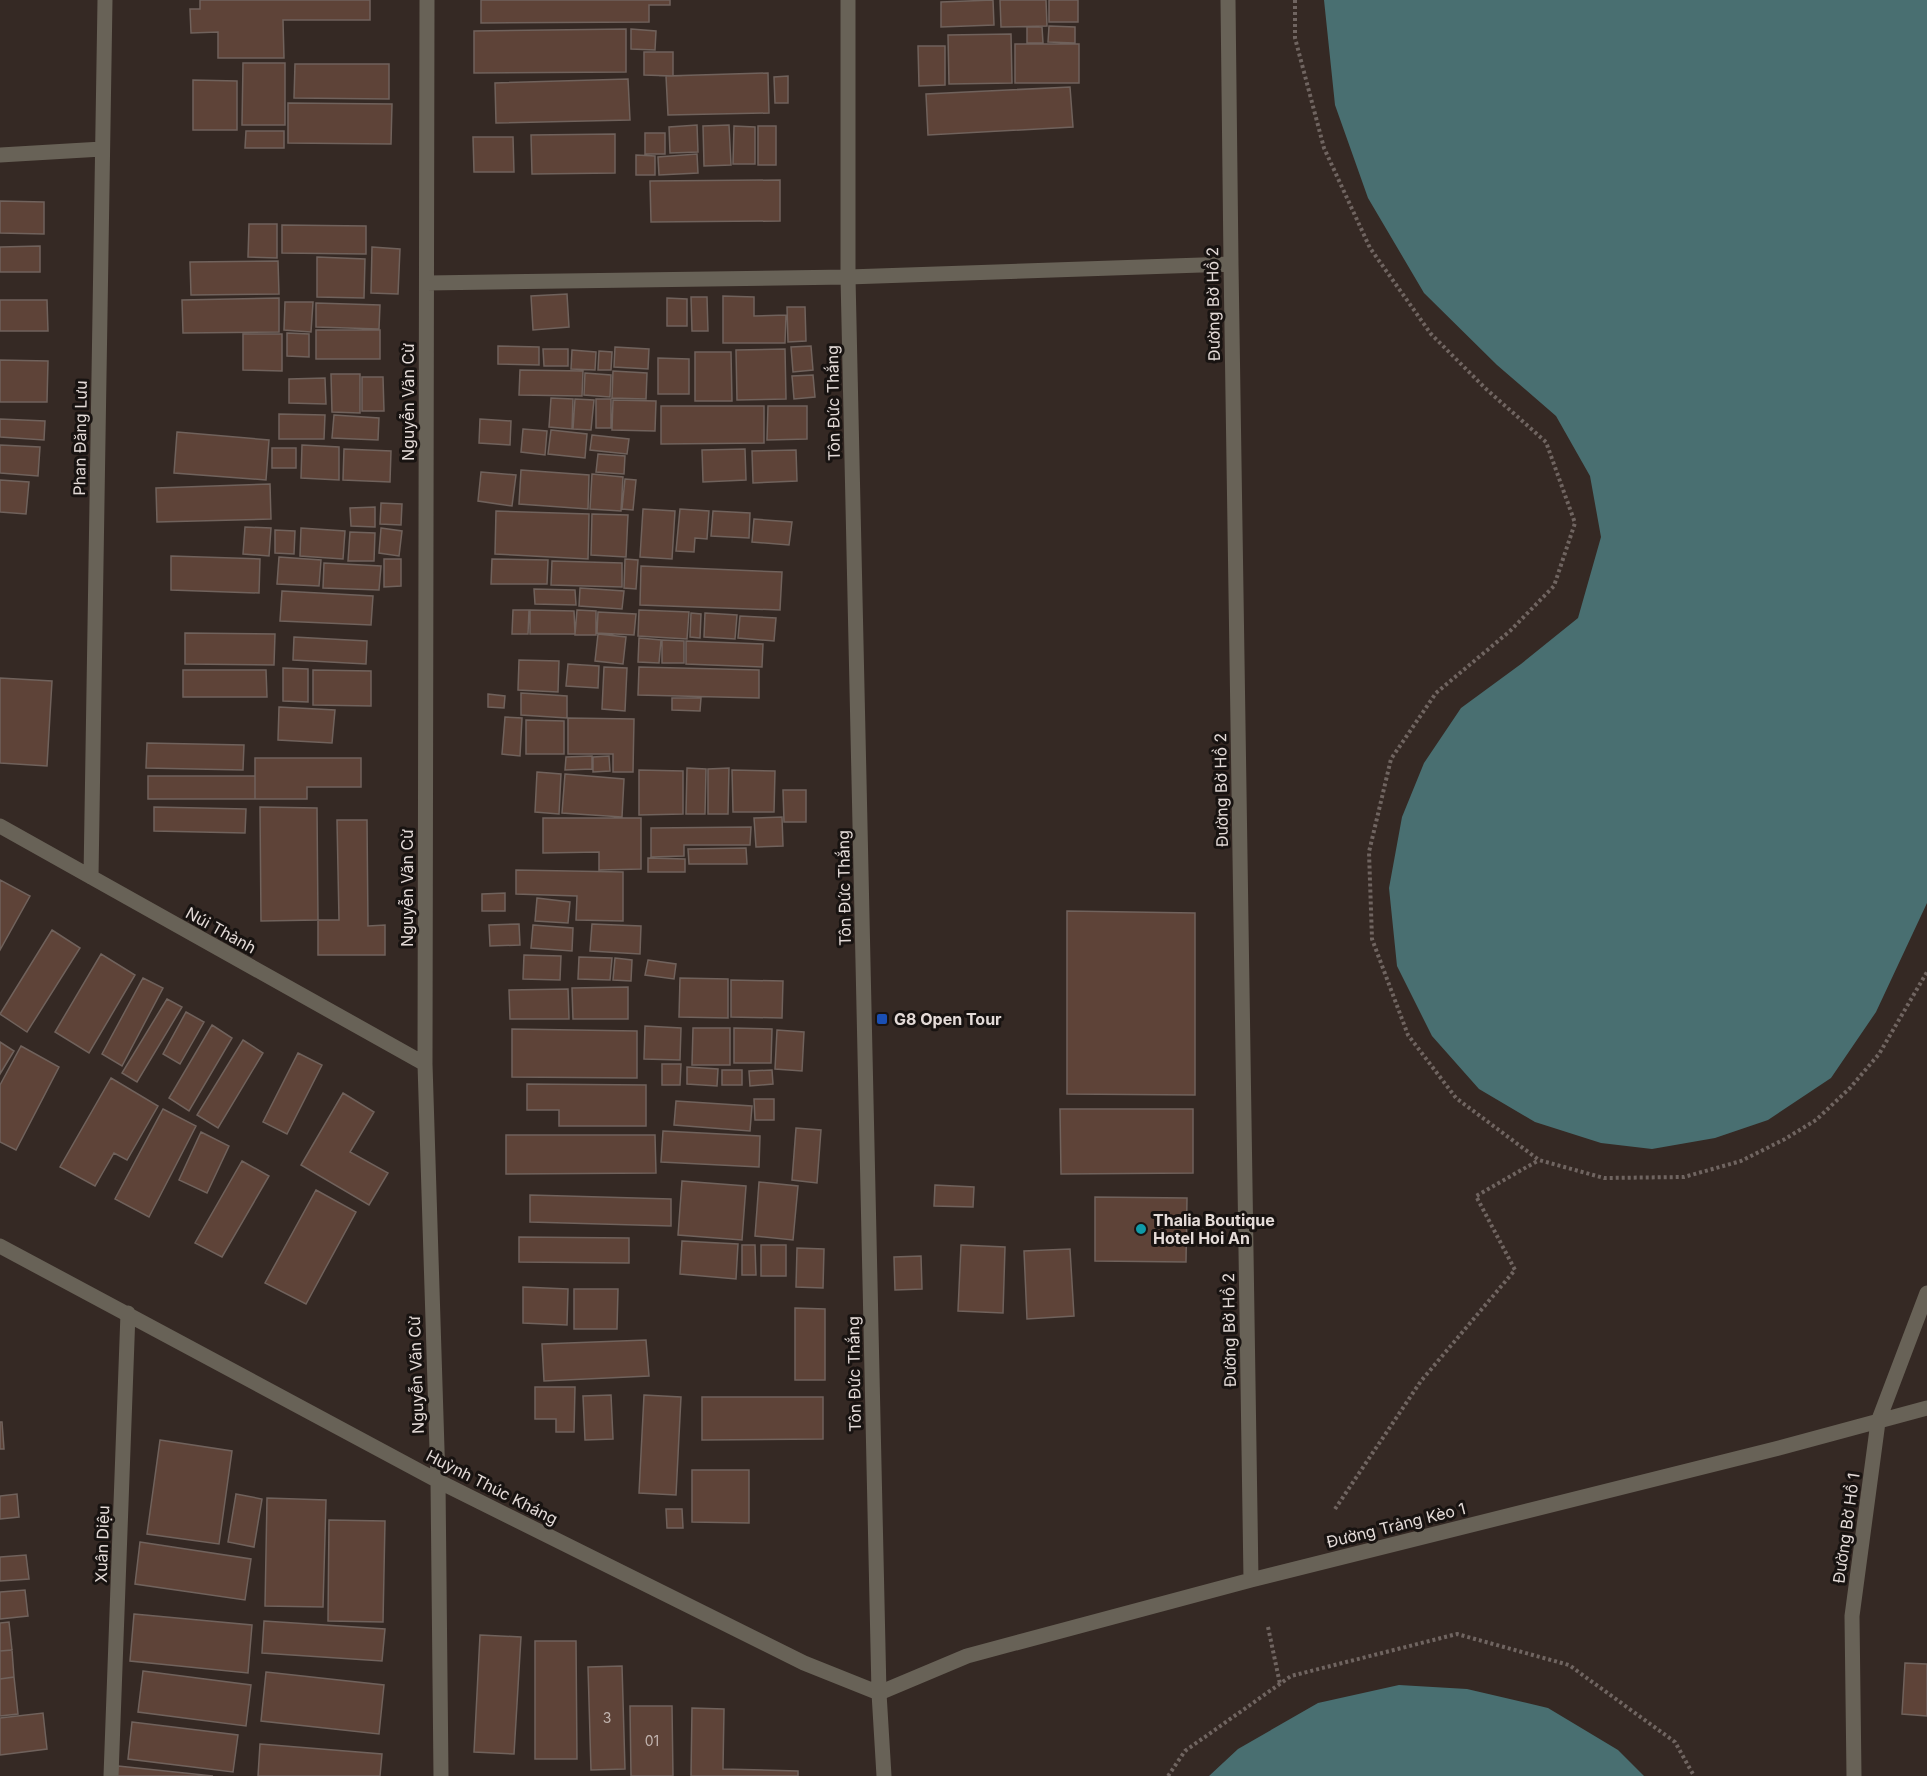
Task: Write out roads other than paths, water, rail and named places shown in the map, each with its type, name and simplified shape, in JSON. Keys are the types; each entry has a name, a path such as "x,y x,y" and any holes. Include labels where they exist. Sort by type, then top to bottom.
{"street":[{"name":"Phan Đăng Lưu","path":"91,877 105,0"},
{"name":"Nguyễn Văn Cừ","path":"427,0 425,1064 438,1481 441,1776"},
{"name":"Tôn Đức Thắng","path":"848,0 849,277 879,1693 884,1776"},
{"name":"Đường Bờ Hồ 2","path":"1228,0 1251,1580"},
{"path":"0,155 102,149"},
{"path":"427,283 849,277 1231,264"},
{"name":"Núi Thành","path":"0,826 425,1064"},
{"name":"Huỳnh Thúc Kháng","path":"0,1246 438,1481 804,1663 879,1693"},
{"name":"Đường Bờ Hồ 1","path":"1854,1776 1852,1616 1878,1422 1927,1293"},
{"name":"Xuân Diệu","path":"111,1776 128,1313"},
{"name":"Đường Trảng Kèo 1","path":"879,1693 967,1656 1251,1580 1927,1408"}],"water":[{"path":"1324,0 1927,0 1927,903 1876,1012 1831,1078 1768,1120 1715,1138 1652,1149 1601,1143 1535,1122 1479,1089 1432,1036 1397,966 1389,888 1402,817 1424,763 1461,708 1578,618 1601,537 1590,476 1556,416 1497,365 1424,293 1368,198 1335,105"},
{"path":"1399,1685 1467,1689 1548,1708 1618,1750 1644,1776 1209,1776 1238,1749 1318,1703"}],"place":[{"name":"G8 Open Tour","path":"882,1019"},
{"name":"Thalia Boutique Hotel Hoi An","path":"1141,1229"}]}
